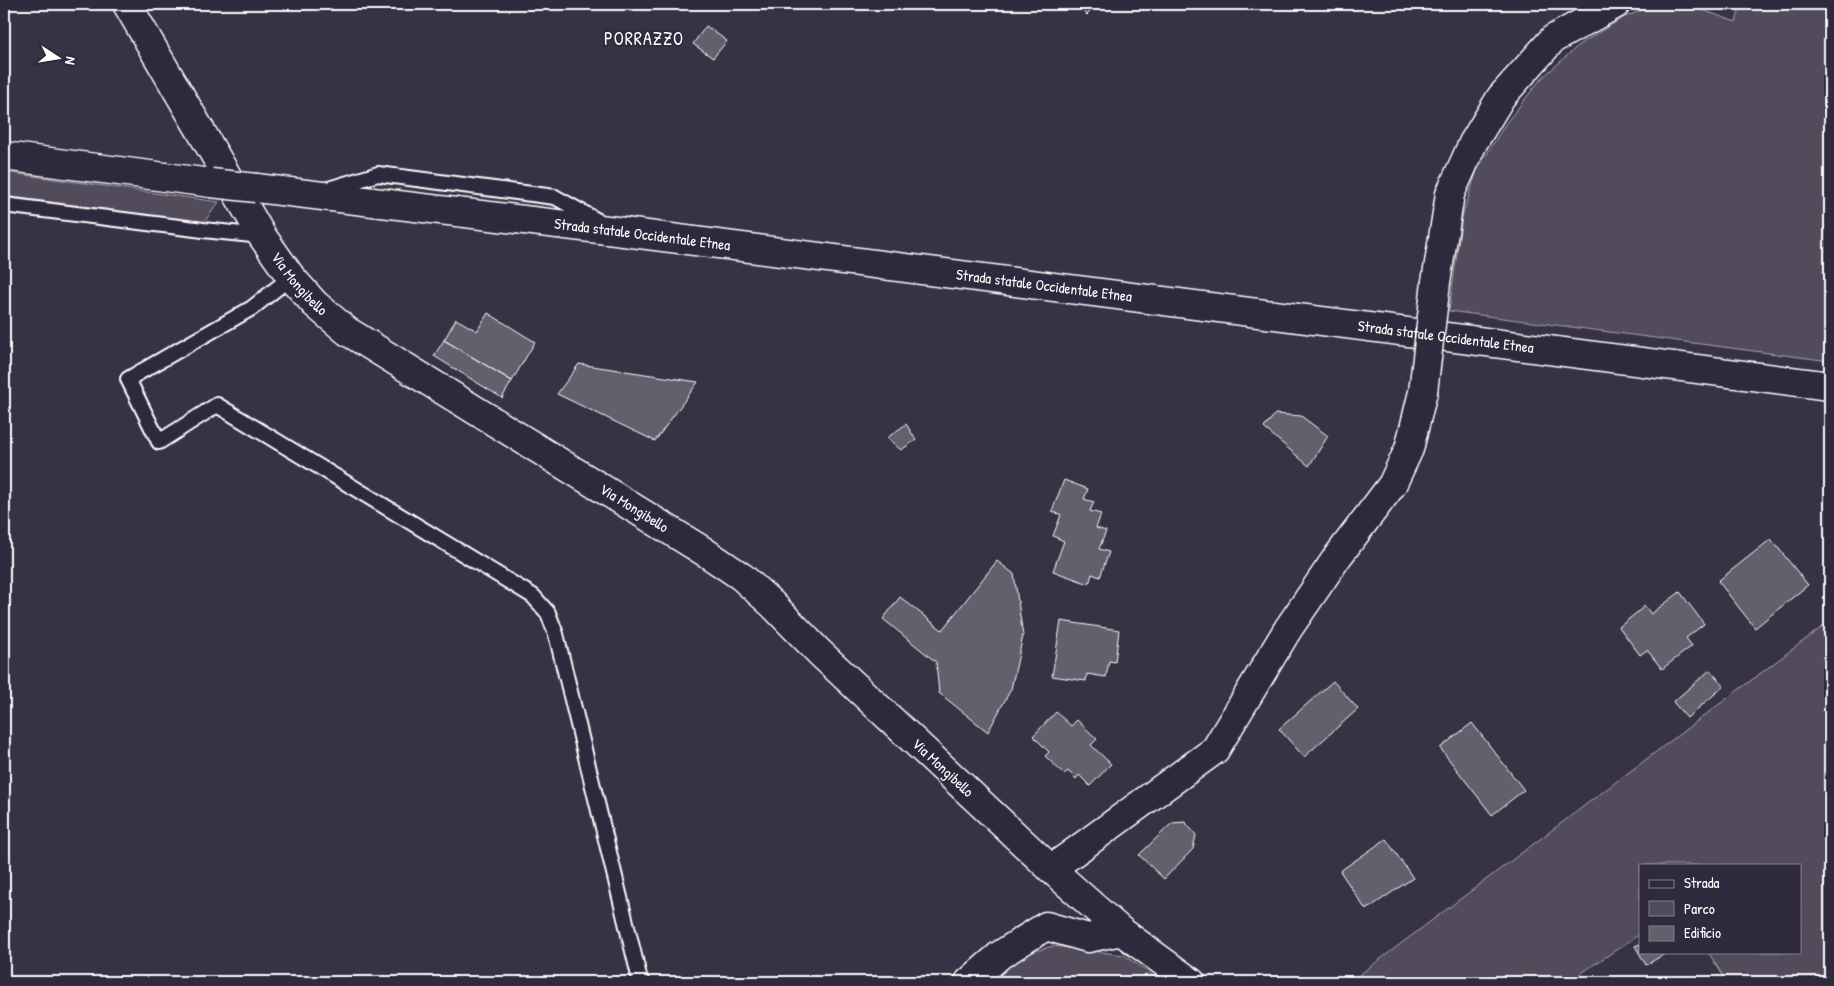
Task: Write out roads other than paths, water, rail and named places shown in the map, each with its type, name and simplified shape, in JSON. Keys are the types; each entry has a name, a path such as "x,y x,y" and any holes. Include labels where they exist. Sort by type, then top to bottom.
{"street":[{"name":"Via Mongibello","path":"127,4 262,236 291,277 314,304 347,331 742,577 772,604 820,654 1051,869 1120,931 1190,982"},
{"path":"1051,869 1216,750 1288,630 1338,556 1392,485 1409,449 1423,392 1436,282 1450,194 1473,143 1501,97 1554,39 1616,4"},
{"name":"Strada statale Occidentale Etnea","path":"4,156 211,183 616,231 1830,386"},
{"path":"969,982 1000,955 1046,926 1088,938 1120,931"}],"lane":[{"path":"4,205 262,236"},
{"path":"291,277 252,308 128,379 159,442 217,405 533,596 548,613 556,634 642,982"}],"district":[{"name":"PORRAZZO","path":"644,39"}]}
